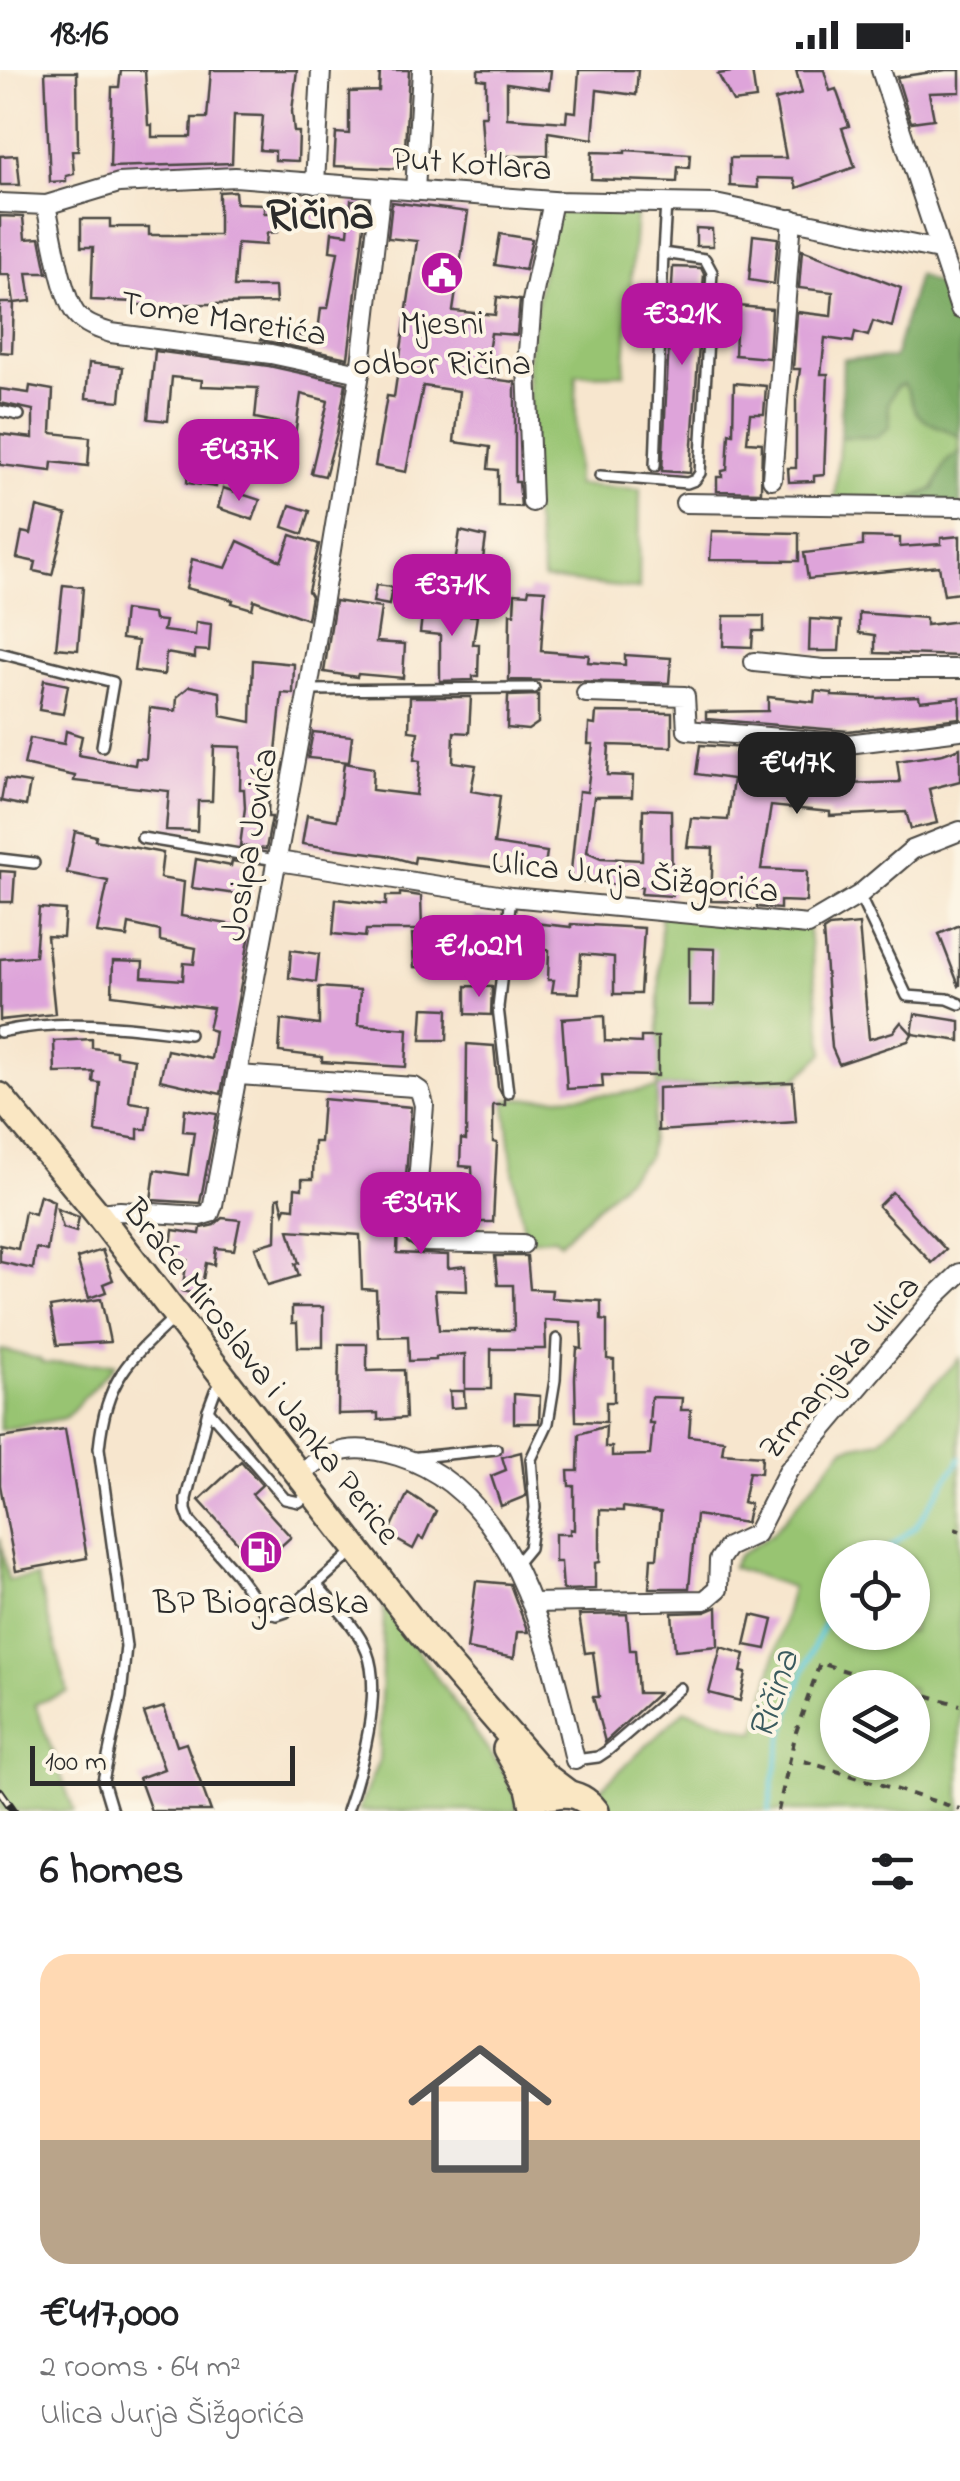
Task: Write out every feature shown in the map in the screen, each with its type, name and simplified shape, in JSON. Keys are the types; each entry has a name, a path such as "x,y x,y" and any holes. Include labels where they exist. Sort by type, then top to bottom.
{"main road":[{"name":"Braće Miroslava i Janka Perice","path":"0,1096 468,1690 544,1776 568,1794 586,1800 596,1811"},
{"name":"Braće Miroslava i Janka Perice","path":"468,1690 520,1771 534,1811"},
{"path":"534,1811 548,1798 568,1794"}],"street":[{"path":"315,184 321,70"},
{"path":"415,192 422,70"},
{"path":"881,70 958,299"},
{"name":"Put Kotlara","path":"0,203 46,205 118,183 236,176 553,201 716,204 939,250"},
{"name":"Josipa Jovića","path":"96,1213 200,1216 210,1213 218,1186 308,690 360,373 381,189"},
{"path":"532,502 527,364 532,301 553,201"},
{"name":"Tome Maretića","path":"46,205 68,298 77,315 93,328 272,354 360,373"},
{"path":"772,479 792,219"},
{"path":"686,503 960,506"},
{"path":"754,662 824,669 960,670"},
{"path":"586,693 685,696 687,730 848,744 960,730"},
{"name":"Ulica Jurja Šižgorića","path":"278,861 511,898 808,925 860,894 912,850 960,831"},
{"path":"239,1075 414,1087 420,1091 424,1104 414,1234 426,1242 523,1244"},
{"name":"Zrmanjska ulica","path":"531,1603 705,1600 718,1589 719,1560 728,1547 756,1534 788,1471 936,1296 960,1273"},
{"path":"305,1483 336,1450 378,1450 430,1470 472,1504 514,1566 531,1603 554,1670 575,1760"}],"lane":[{"path":"654,466 666,203"},
{"path":"600,476 687,483 696,480 700,473 712,272 705,258 663,253"},
{"path":"0,411 19,415"},
{"path":"0,653 113,682 102,746"},
{"path":"308,690 534,688"},
{"path":"142,838 278,861"},
{"path":"0,860 34,863"},
{"path":"860,894 907,996 948,999 960,1004"},
{"path":"508,1093 498,1007 511,898"},
{"path":"0,1032 25,1026 87,1022 188,1034"},
{"path":"112,1811 103,1781 121,1696 126,1646 99,1448 102,1415 110,1391 129,1362 176,1316"},
{"path":"514,1566 528,1548 535,1508 532,1460 548,1423 558,1339"},
{"path":"225,1379 208,1410 186,1499 190,1521 268,1613 277,1616 356,1549"},
{"path":"208,1410 285,1498 298,1502 305,1483"},
{"path":"406,1458 496,1450"},
{"path":"316,1584 362,1640 371,1664 365,1745 347,1811"},
{"path":"575,1760 598,1757 608,1751 680,1688"}],"path":[{"path":"778,1811 796,1732 820,1663 842,1670"},
{"path":"930,1697 960,1706"},
{"path":"804,1761 960,1809"}],"green space":[{"path":"553,201 637,202 624,374 576,375 576,485 640,489 639,589 544,579 532,502 527,365"},
{"path":"918,275 955,293 960,309 960,437 921,417 903,384 896,387 888,403 890,426 877,437 840,437 843,359 894,358"},
{"path":"904,384 921,417 960,437 960,452 946,462 934,489 909,499 834,506 840,437 877,437 890,426 888,403 896,387"},
{"path":"960,452 960,507 909,499 934,489 946,462"},
{"path":"661,912 808,925 824,1053 796,1079 658,1088 648,1157 560,1243 555,1238 526,1240 505,1100 657,1088"},
{"path":"0,1349 43,1363 115,1364 65,1418 0,1430"},
{"path":"960,1358 960,1811 611,1811 597,1792 685,1710 756,1733 792,1587 732,1567 738,1556 772,1534 844,1448 880,1441"},
{"path":"0,1538 8,1580 37,1577 68,1692 35,1704 74,1811 0,1811"},
{"path":"384,1603 506,1775 517,1802 516,1811 358,1811 379,1760"}],"building":[{"path":"121,70 145,70 152,137 191,137 192,118 207,118 211,70 297,70 292,111 294,132 299,132 298,161 275,160 275,151 260,150 263,116 234,115 232,163 110,167 112,87 119,87"},
{"path":"380,70 409,70 404,169 334,166 336,133 349,134 349,92 379,91"},
{"path":"478,70 551,70 549,89 507,83 507,118 566,122 567,111 576,112 579,70 638,70 636,95 597,90 593,139 548,132 548,156 484,160 481,116 486,116 486,80 478,79"},
{"path":"752,70 756,99 733,102 718,74"},
{"path":"796,70 824,70 830,91 836,89 849,126 842,128 855,167 797,188 794,179 757,178 758,188 730,186 730,158 786,158 775,100 802,93"},
{"path":"960,70 960,92 929,93 934,119 911,122 897,77"},
{"path":"45,72 77,72 78,151 72,151 74,174 66,176 66,181 50,182"},
{"path":"592,152 690,154 689,168 678,167 677,182 591,179"},
{"path":"17,155 20,185 0,185 0,156"},
{"path":"235,191 236,203 264,204 264,213 276,213 277,232 267,233 266,245 237,243 234,287 275,287 276,303 135,305 91,300 93,247 81,247 81,219 110,219 110,227 149,227 149,235 219,235 219,192"},
{"path":"351,200 367,201 348,358 261,340 263,328 317,340 321,308 328,308 338,252 330,251 332,232 348,234"},
{"path":"392,202 468,212 453,311 495,315 497,297 520,300 517,335 491,333 484,378 515,382 515,482 519,482 521,507 498,506 498,470 488,469 490,447 454,442 459,391 423,386 406,472 375,466 387,396 394,397 417,241 388,238"},
{"path":"307,206 321,207 320,221 306,220"},
{"path":"0,216 23,217 25,239 40,238 47,273 27,273 31,301 14,303 10,275 0,275"},
{"path":"696,228 712,229 713,246 696,246"},
{"path":"500,234 532,239 525,270 495,265"},
{"path":"753,235 778,238 774,284 749,280"},
{"path":"802,250 901,288 892,327 873,321 868,336 855,332 853,342 825,338 821,374 828,374 824,475 814,476 814,481 789,482 788,468 796,468 800,369 793,369 797,312 831,316 833,292 799,288"},
{"path":"673,267 701,268 704,274 690,473 662,471"},
{"path":"0,303 14,303 12,353 0,352"},
{"path":"737,306 772,309 769,358 735,355"},
{"path":"155,351 269,366 346,383 325,476 311,473 328,401 301,394 292,456 276,450 280,423 255,418 258,388 201,386 202,380 172,377 168,421 148,419"},
{"path":"89,363 123,367 120,401 86,398"},
{"path":"734,383 766,386 764,414 750,414 747,442 762,443 761,492 717,491 717,477 727,470 729,433 733,434"},
{"path":"30,386 53,390 51,433 90,437 88,466 52,462 51,471 0,465 0,434 33,438 33,410 0,403 0,389 29,393"},
{"path":"189,456 219,459 216,487 187,483"},
{"path":"223,488 260,500 253,520 218,508"},
{"path":"290,505 310,511 303,534 283,527"},
{"path":"37,507 67,515 52,575 34,571 36,562 17,558 22,532 31,534"},
{"path":"460,531 486,537 481,574 454,570"},
{"path":"712,531 799,533 799,561 710,560"},
{"path":"291,535 319,544 308,591 311,596 307,619 254,600 252,609 186,588 192,559 226,568 238,541 281,561"},
{"path":"960,536 960,593 944,595 939,566 808,579 804,553 863,546 863,537 900,538 900,547 941,544 941,538"},
{"path":"63,585 83,587 78,650 56,648"},
{"path":"376,585 392,587 389,605 373,602"},
{"path":"529,589 545,590 541,651 589,655 588,662 625,665 625,655 671,658 669,683 509,680 510,613 514,614 515,593 528,594"},
{"path":"434,592 450,594 446,614 477,616 473,644 479,644 478,676 473,676 473,680 440,681 440,635 420,633 424,599 432,600"},
{"path":"335,601 381,608 376,642 405,644 403,678 324,672"},
{"path":"124,610 153,614 154,620 165,621 163,631 195,635 196,622 211,624 209,651 195,650 195,658 166,653 164,675 134,671 138,641 121,639"},
{"path":"859,613 926,618 926,625 960,621 960,656 875,653 875,635 859,633"},
{"path":"724,616 764,616 764,631 753,631 752,647 723,646"},
{"path":"810,619 841,621 839,651 809,651"},
{"path":"253,660 294,664 293,694 282,693 276,752 270,751 268,817 272,817 266,849 240,846 245,808 244,789 240,789 241,747 214,746 212,801 198,801 197,831 166,830 169,791 74,781 75,776 24,765 30,738 64,744 66,731 82,736 78,755 135,765 136,758 146,759 150,708 176,711 177,697 190,686 220,692 221,716 251,722"},
{"path":"44,680 68,685 63,714 39,710"},
{"path":"815,691 832,696 919,696 920,701 960,697 960,718 848,731 706,719 706,712 768,711 768,697 814,702"},
{"path":"538,695 538,723 528,730 507,728 508,696"},
{"path":"410,697 471,697 469,733 454,732 453,762 476,765 471,791 500,796 494,844 547,852 543,879 512,874 513,870 415,857 414,863 385,855 302,844 307,815 337,820 344,763 373,768 372,790 416,795 420,761 414,760 418,732 409,731"},
{"path":"596,712 672,713 672,747 609,745 607,775 633,776 632,797 594,797 587,852 601,858 642,860 643,809 671,810 672,896 641,894 642,887 570,881 579,791 587,792 593,744 588,744 589,724 595,725"},
{"path":"313,732 352,736 349,762 308,758"},
{"path":"700,745 761,749 757,778 820,785 900,782 897,761 960,748 960,781 929,789 937,823 911,829 906,812 830,816 830,812 771,806 761,869 807,871 806,902 780,901 780,909 757,907 757,902 711,901 713,848 687,847 691,818 728,820 733,779 696,774"},
{"path":"5,779 30,783 26,806 1,801"},
{"path":"75,831 96,836 95,840 163,853 160,878 184,882 181,916 251,928 221,1094 160,1080 167,1050 211,1059 215,1031 208,1029 213,1008 112,995 113,961 143,962 142,977 183,980 184,963 194,964 196,948 160,941 160,931 129,924 127,937 97,933 108,881 67,873"},
{"path":"196,859 231,866 232,861 255,865 251,896 192,888"},
{"path":"0,871 15,872 13,902 0,902"},
{"path":"386,896 421,896 422,930 366,930 365,937 333,934 336,899 386,905"},
{"path":"39,908 65,910 63,937 47,936 55,1014 0,1020 0,959 35,956"},
{"path":"475,916 500,919 496,955 464,951 463,969 414,967 412,934 474,939"},
{"path":"516,921 644,928 640,994 614,994 614,957 581,954 579,993 552,992 554,980 548,980 549,950 513,946"},
{"path":"859,924 869,1039 893,1032 901,1022 912,1034 908,1041 839,1064 832,1048 823,931"},
{"path":"960,925 960,985 959,986 939,934"},
{"path":"689,948 715,949 714,1005 689,1005"},
{"path":"291,950 319,954 316,982 289,978"},
{"path":"466,986 492,987 491,1015 466,1014"},
{"path":"319,987 360,990 358,1025 408,1029 406,1067 322,1062 322,1057 279,1052 281,1020 319,1025"},
{"path":"423,1008 448,1009 447,1040 421,1040"},
{"path":"915,1014 960,1021 960,1041 912,1034"},
{"path":"604,1016 605,1041 641,1043 641,1037 658,1037 658,1076 602,1075 603,1087 567,1089 562,1019"},
{"path":"92,1039 92,1048 116,1051 116,1056 134,1059 129,1102 150,1105 147,1129 138,1129 138,1139 96,1132 100,1083 93,1082 94,1072 55,1073 54,1041"},
{"path":"467,1044 494,1046 498,1087 505,1100 505,1105 493,1105 493,1142 497,1143 493,1222 460,1222 460,1193 473,1193 472,1167 460,1166 461,1139 466,1140"},
{"path":"793,1082 796,1122 658,1131 658,1088"},
{"path":"323,1099 411,1107 405,1190 399,1189 397,1253 448,1255 448,1268 466,1266 467,1291 435,1290 439,1330 514,1330 513,1285 498,1285 495,1256 527,1256 530,1289 552,1290 551,1298 601,1301 601,1320 607,1321 607,1359 614,1360 614,1402 606,1402 606,1422 576,1421 575,1378 577,1348 582,1349 581,1322 545,1320 546,1349 491,1349 491,1389 465,1389 465,1354 409,1361 408,1336 378,1337 376,1290 362,1289 360,1235 289,1230 299,1276 268,1285 255,1247 276,1241 277,1198 280,1197 284,1212 286,1207 294,1208 295,1188 302,1189 302,1179 313,1179 314,1142 320,1142"},
{"path":"185,1109 217,1114 200,1203 151,1200 155,1170 188,1175 194,1132 183,1131"},
{"path":"892,1192 946,1250 932,1263 878,1206"},
{"path":"40,1195 54,1201 47,1251 36,1248 33,1269 0,1262 0,1245 18,1249 25,1211 35,1214"},
{"path":"57,1209 79,1217 76,1232 63,1228"},
{"path":"222,1218 240,1220 234,1250 216,1248 214,1265 206,1263 200,1295 182,1291 187,1260 176,1259 177,1245 171,1245 173,1230 200,1234 201,1228"},
{"path":"102,1250 113,1280 103,1284 106,1292 89,1298 77,1258"},
{"path":"101,1299 110,1342 57,1345 50,1307"},
{"path":"292,1307 323,1307 323,1347 298,1347"},
{"path":"339,1344 367,1344 367,1371 404,1370 406,1418 378,1420 378,1413 338,1414"},
{"path":"450,1391 464,1391 465,1407 451,1408"},
{"path":"514,1394 540,1396 539,1423 514,1423"},
{"path":"651,1397 682,1398 681,1410 691,1410 689,1436 724,1440 722,1453 762,1456 761,1473 749,1472 743,1502 750,1504 746,1523 696,1515 689,1588 649,1588 651,1558 657,1558 661,1512 623,1507 623,1511 600,1510 600,1562 595,1563 595,1589 563,1590 561,1562 555,1562 555,1534 570,1534 570,1529 574,1530 574,1486 569,1486 568,1471 578,1471 579,1434 606,1426 605,1447 612,1447 612,1456 650,1455"},
{"path":"65,1429 87,1558 16,1571 0,1485 0,1438"},
{"path":"521,1452 526,1496 501,1506 491,1476 506,1470 502,1457"},
{"path":"241,1461 262,1485 252,1494 291,1537 259,1566 199,1500"},
{"path":"408,1493 436,1511 423,1539 419,1537 413,1549 388,1535"},
{"path":"476,1581 510,1584 528,1632 517,1632 514,1658 467,1649"},
{"path":"717,1607 718,1646 675,1650 672,1613 705,1612"},
{"path":"627,1614 638,1693 658,1693 605,1742 593,1697 599,1697 593,1652 585,1653 579,1615"},
{"path":"752,1615 773,1620 766,1649 745,1645"},
{"path":"721,1647 745,1654 741,1672 746,1673 740,1701 709,1693"},
{"path":"164,1707 177,1746 186,1743 211,1811 151,1811 139,1778 164,1769 144,1713"}],"waterway":[{"name":"Ričina","path":"899,1540 916,1526 960,1459"},
{"name":"Ričina","path":"769,1811 793,1700 820,1633"}],"railway":[{"path":"0,1791 14,1811"}],"place":[{"name":"Mjesni odbor Ričina","path":"442,273"},
{"name":"BP Biogradska","path":"261,1552"}],"district":[{"name":"Ričina","path":"320,212"}]}
